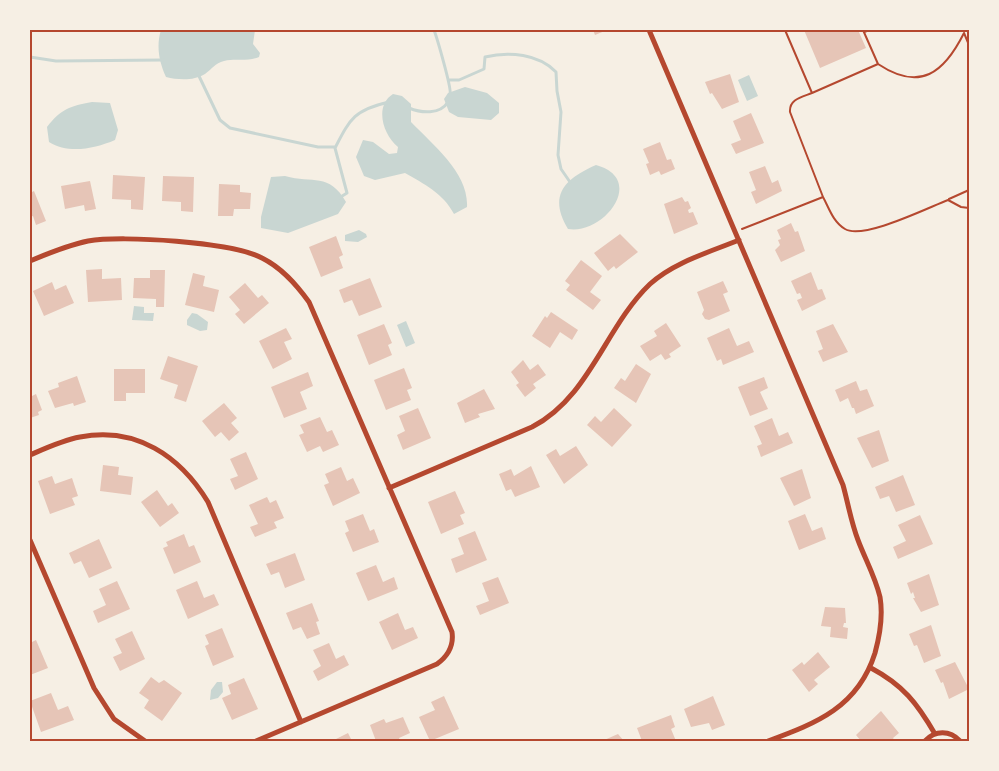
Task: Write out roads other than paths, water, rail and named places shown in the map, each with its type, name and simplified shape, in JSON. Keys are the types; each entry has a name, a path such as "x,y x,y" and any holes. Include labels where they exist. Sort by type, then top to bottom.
{"street":[{"path":"649,30 843,485 857,538 874,578 880,598 880,627 870,668 857,689 830,714 808,726 768,741"},
{"path":"30,261 74,244 116,239 230,247 254,254 273,264 297,286 309,302 452,632 451,648 437,664 256,741"},
{"path":"389,488 532,428 549,417 578,387 632,306 651,284 677,266 739,240"},
{"path":"30,455 79,437 116,436 150,444 170,457 188,473 208,502 301,722"},
{"path":"30,540 100,700 114,719 145,741"},
{"path":"30,558 36,555"},
{"path":"870,668 901,687 918,707 935,734"},
{"path":"925,741 935,734 950,733 960,741"}],"waterway":[{"path":"434,30 447,74 450,94"},
{"path":"449,80 459,80 484,69 485,57 494,55 514,54 541,61 549,66 556,72 561,112 558,155 561,169 570,182"},
{"path":"30,57 56,61 163,60"},
{"path":"198,74 220,120 230,128 318,147 335,147"},
{"path":"339,198 347,193 335,148 340,138 349,123 360,112 389,102"},
{"path":"409,108 430,112 440,109 448,102"}]}
